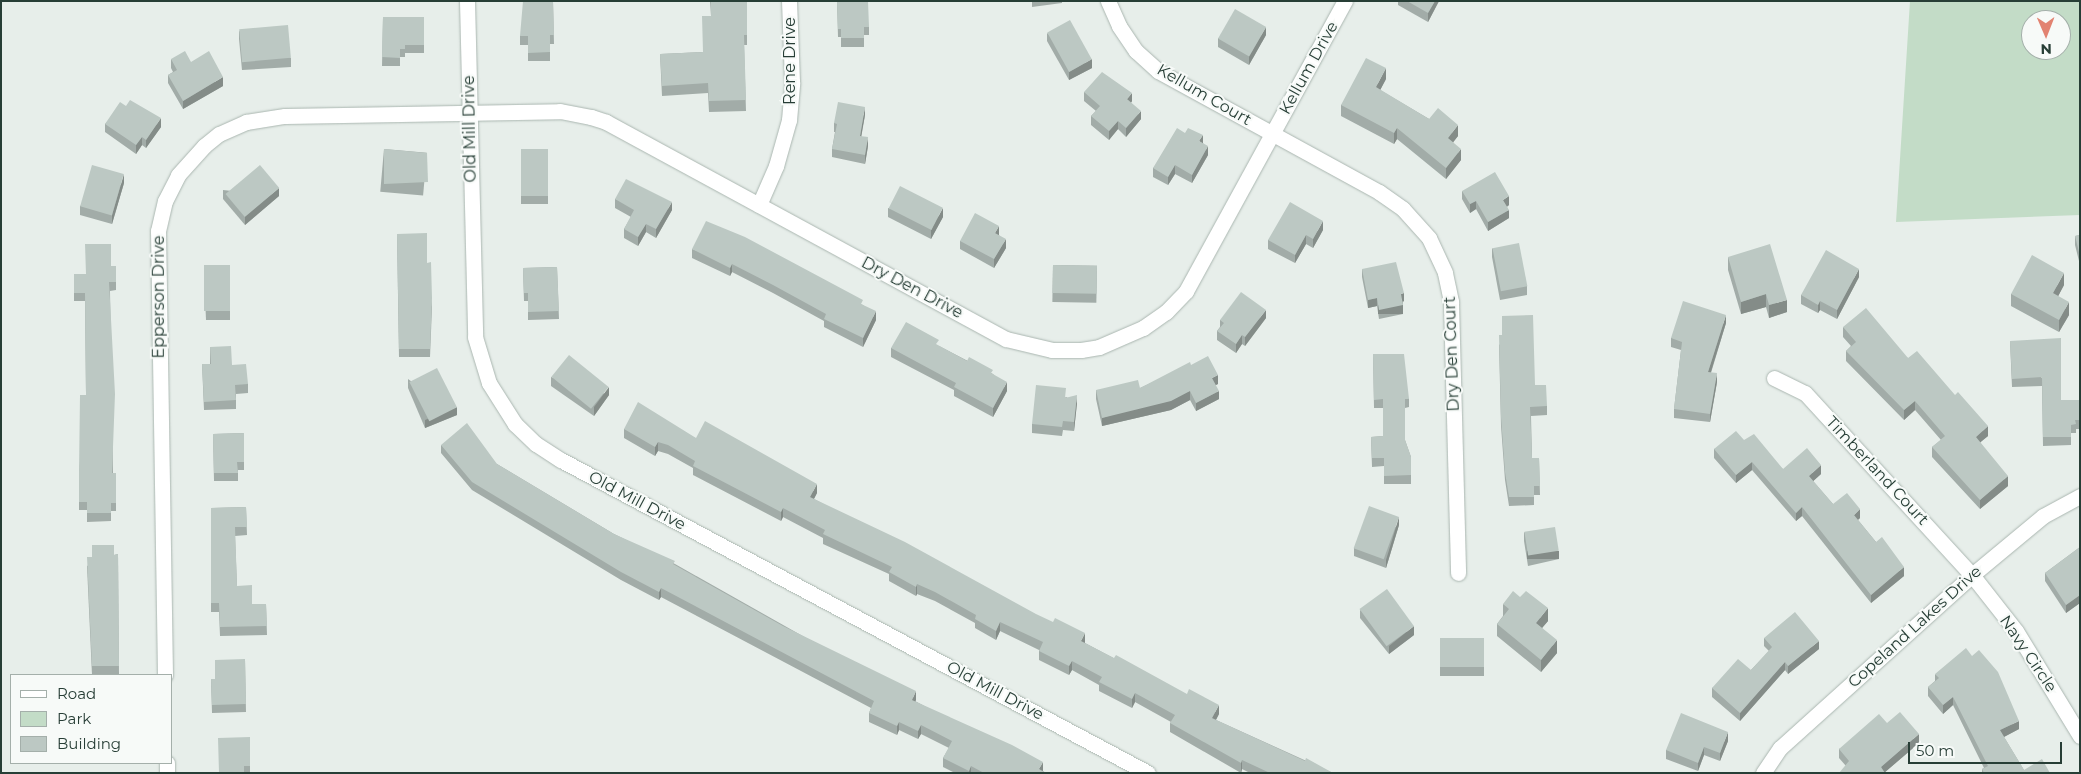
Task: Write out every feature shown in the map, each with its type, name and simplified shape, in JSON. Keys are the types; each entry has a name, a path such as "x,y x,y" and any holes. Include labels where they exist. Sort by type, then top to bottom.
{"street":[{"name":"Old Mill Drive","path":"467,1 475,337 482,366 493,392 529,438 570,464 1148,773"},
{"name":"Rene Drive","path":"759,205 776,166 789,120 792,82 789,1"},
{"name":"Kellum Court","path":"1108,1 1119,26 1150,64 1272,134"},
{"name":"Kellum Drive","path":"1272,134 1346,1"},
{"name":"Dry Den Drive","path":"469,114 560,112 606,122 1006,339 1052,350 1081,350 1126,337 1151,323 1180,298 1196,275 1272,134"},
{"name":"Epperson Drive","path":"165,674 157,240 168,192 183,167 204,146 246,122 285,116 469,114"},
{"name":"Dry Den Court","path":"1272,134 1395,202 1423,230 1438,254 1448,282 1452,311 1458,573"},
{"name":"Timberland Court","path":"1774,378 1805,393 1972,575"},
{"name":"Copeland Lakes Drive","path":"1763,773 1780,748 1972,575 2042,516 2080,496"},
{"name":"Navy Circle","path":"1972,575 2016,632 2080,736"}],"green space":[{"path":"1910,1 2080,1 2080,215 1896,222"}],"building":[{"path":"523,1 553,1 554,35 550,35 550,52 528,53 528,36 520,36"},
{"path":"711,1 747,2 747,35 744,35 746,100 709,101 708,83 662,86 660,54 703,52 702,16 711,16"},
{"path":"837,1 868,1 869,27 864,27 864,38 841,38 841,29 838,29"},
{"path":"1407,1 1435,1 1428,13"},
{"path":"1235,9 1266,27 1249,56 1218,38"},
{"path":"383,17 424,17 424,45 405,45 405,49 400,49 400,58 382,57"},
{"path":"1070,20 1092,59 1069,72 1047,33"},
{"path":"288,25 291,58 242,62 239,29"},
{"path":"185,51 191,62 209,51 223,77 183,101 168,75 177,70 171,59"},
{"path":"1366,58 1386,68 1376,87 1429,119 1438,108 1458,125 1448,138 1461,149 1446,168 1397,128 1394,133 1341,105"},
{"path":"1102,72 1132,93 1127,99 1141,111 1126,128 1118,121 1109,131 1091,116 1100,106 1084,92"},
{"path":"130,100 161,118 146,140 142,137 136,145 105,124 120,102 126,106"},
{"path":"838,102 865,107 860,136 868,137 865,155 832,149 837,124 834,123"},
{"path":"1177,128 1185,133 1188,128 1203,135 1199,141 1208,146 1192,175 1175,165 1168,177 1153,168"},
{"path":"384,149 427,153 428,182 384,184"},
{"path":"521,149 548,149 548,196 521,196"},
{"path":"92,165 124,174 112,215 80,206"},
{"path":"260,165 279,188 245,217 226,194"},
{"path":"1495,172 1509,196 1503,200 1509,210 1488,222 1476,201 1470,204 1462,191"},
{"path":"626,179 672,202 656,229 646,224 638,237 624,229 634,210 615,199"},
{"path":"900,186 943,208 931,230 889,208"},
{"path":"1290,202 1323,221 1313,239 1306,235 1295,255 1268,240"},
{"path":"975,213 999,226 995,233 1006,239 994,259 960,241"},
{"path":"706,221 745,237 863,300 861,304 876,311 863,338 824,319 826,314 773,285 732,264 730,268 692,249"},
{"path":"427,233 427,263 431,262 432,298 430,349 399,349 397,234"},
{"path":"2080,235 2080,256 2075,236"},
{"path":"1519,243 1527,286 1501,291 1492,248"},
{"path":"85,244 111,244 111,266 116,266 116,282 109,282 115,394 112,473 116,473 116,503 111,503 111,513 87,513 87,502 79,502 80,395 86,395 85,293 74,293 74,274 86,274"},
{"path":"1770,244 1787,300 1769,305 1766,294 1741,302 1728,257"},
{"path":"1826,250 1859,269 1837,310 1820,301 1818,305 1801,295"},
{"path":"2032,255 2064,273 2053,293 2069,302 2059,320 2011,294"},
{"path":"1396,262 1404,293 1401,294 1403,305 1379,310 1377,298 1368,300 1362,269"},
{"path":"204,265 230,265 230,311 204,311"},
{"path":"1053,265 1097,266 1097,294 1053,293"},
{"path":"557,267 559,311 528,312 528,293 524,293 523,268"},
{"path":"1241,292 1266,310 1245,337 1242,335 1236,344 1217,331 1224,323 1220,320"},
{"path":"1683,301 1726,315 1708,372 1717,373 1710,414 1674,409 1682,342 1671,338"},
{"path":"1866,308 1908,358 1917,351 1955,395 1958,392 1988,426 1976,437 2008,476 1980,500 1932,447 1945,436 1915,401 1904,410 1846,351 1856,342 1843,327"},
{"path":"1533,315 1535,385 1546,385 1547,406 1530,407 1532,458 1539,458 1540,486 1534,486 1534,497 1509,497 1501,417 1499,335 1502,335 1502,316"},
{"path":"906,322 939,340 936,344 967,361 969,357 993,370 991,373 1007,382 993,408 954,387 956,383 891,348"},
{"path":"2061,338 2061,400 2080,400 2080,420 2075,420 2076,424 2071,425 2071,437 2043,437 2042,377 2012,379 2010,341"},
{"path":"231,346 232,365 246,364 248,384 235,385 236,400 204,402 202,364 211,364 210,347"},
{"path":"1373,354 1404,354 1409,399 1405,399 1405,440 1411,457 1411,475 1384,476 1384,458 1372,458 1371,437 1383,436 1383,399 1374,400"},
{"path":"569,355 609,387 591,409 551,377"},
{"path":"1208,356 1218,375 1212,378 1219,391 1196,403 1190,391 1171,401 1102,418 1096,390 1138,380 1140,388 1190,362 1191,365"},
{"path":"437,368 457,407 429,421 409,382"},
{"path":"1036,385 1066,388 1065,398 1077,395 1074,422 1063,421 1062,427 1032,424"},
{"path":"638,402 696,438 705,421 817,484 810,497 905,542 1036,614 1053,622 1055,618 1085,633 1081,641 1114,658 1116,655 1187,694 1189,689 1219,705 1212,718 1305,761 1306,758 1333,773 1270,773 1242,760 1241,763 1170,723 1175,715 1135,693 1132,699 1099,682 1102,677 1072,661 1069,666 1039,651 1043,642 1000,622 996,631 975,619 976,615 935,592 917,584 916,587 889,572 892,567 823,534 825,530 783,508 781,512 693,466 695,461 668,445 658,442 655,447 624,429"},
{"path":"467,423 497,464 614,534 675,561 673,564 783,626 916,691 912,700 1012,745 1043,762 1039,769 1046,773 984,773 971,766 969,771 943,758 952,741 921,725 918,731 899,722 897,726 869,713 874,701 661,588 659,592 621,572 472,482 441,445"},
{"path":"1736,431 1744,440 1754,434 1783,469 1807,448 1821,465 1809,476 1833,504 1847,493 1860,509 1854,515 1876,542 1882,537 1904,567 1871,595 1802,507 1796,513 1752,462 1736,475 1714,449"},
{"path":"244,433 244,462 237,462 238,473 214,473 213,434"},
{"path":"1369,506 1399,517 1384,559 1354,548"},
{"path":"246,507 247,527 235,527 237,586 252,585 252,604 266,604 267,626 220,627 219,603 211,603 211,508"},
{"path":"1555,527 1559,551 1528,556 1524,532"},
{"path":"92,545 114,545 114,555 118,554 119,666 92,666 87,557 92,557"},
{"path":"2080,547 2080,595 2066,605 2045,573"},
{"path":"1387,589 1414,626 1387,646 1359,609"},
{"path":"1513,591 1520,597 1526,591 1548,608 1536,623 1557,640 1541,660 1497,624 1509,609 1503,604"},
{"path":"1795,612 1819,641 1788,666 1785,662 1740,713 1712,688 1738,659 1751,670 1772,647 1764,638"},
{"path":"1440,638 1484,638 1484,667 1440,667"},
{"path":"1966,648 1972,656 1979,650 1998,672 2019,721 2000,730 2024,770 2042,759 2050,773 1984,773 1982,769 1988,766 1953,697 1943,705 1928,687 1939,678 1935,674"},
{"path":"245,659 246,704 212,705 211,679 215,679 215,660"},
{"path":"1900,712 1919,734 1881,767 1885,773 1839,773 1849,761 1839,749 1879,714 1887,723"},
{"path":"1681,713 1728,732 1720,753 1704,747 1698,763 1666,750"},
{"path":"250,737 250,766 244,766 244,773 219,773 218,738"}]}
